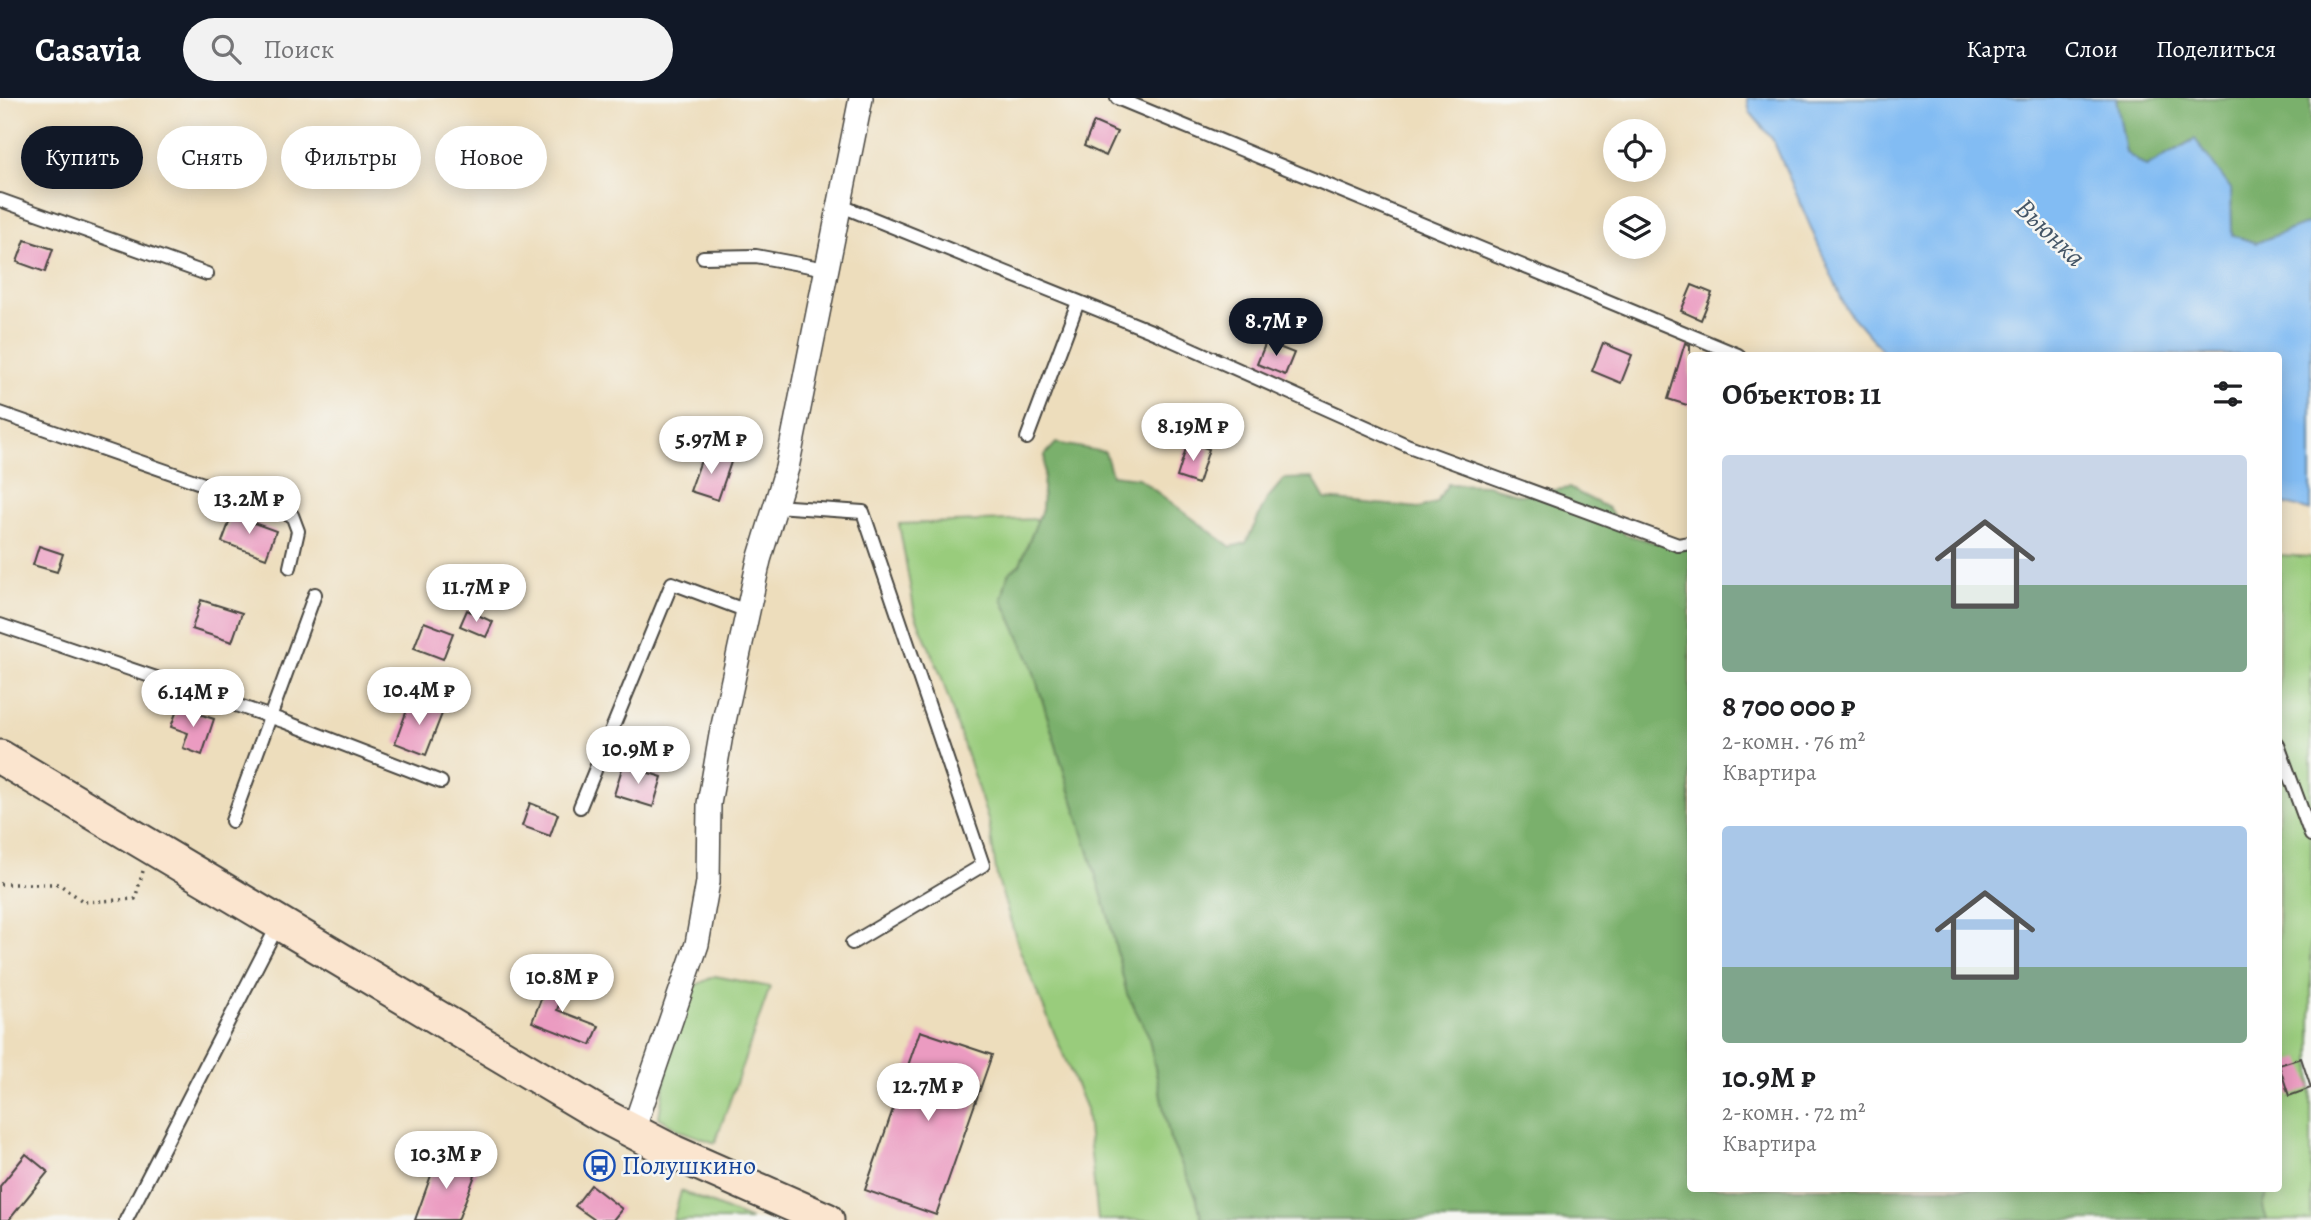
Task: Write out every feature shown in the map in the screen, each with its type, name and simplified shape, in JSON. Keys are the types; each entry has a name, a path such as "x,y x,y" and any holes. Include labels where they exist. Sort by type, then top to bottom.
{"main road":[{"path":"0,757 278,924 633,1131 739,1183 827,1220"}],"street":[{"path":"633,1131 696,944 708,882 712,781 747,611 787,468 862,98"}],"lane":[{"path":"1117,98 1731,352"},
{"path":"0,200 206,274"},
{"path":"839,205 1244,370 1409,446 1678,545 1687,544"},
{"path":"703,257 756,256 826,269"},
{"path":"1027,438 1078,302"},
{"path":"0,413 292,515 298,531 290,567"},
{"path":"775,506 863,512 983,865 852,943"},
{"path":"580,807 672,583 747,611"},
{"path":"232,821 315,594"},
{"path":"0,625 270,717 441,782"},
{"path":"2282,756 2311,835"},
{"path":"126,1220 278,924"}],"path":[{"path":"0,884 58,884 84,902 135,899 150,848"}],"green space":[{"path":"2116,98 2311,98 2311,222 2256,243 2232,235 2231,189 2194,139 2146,167 2126,153"},
{"path":"1056,443 1105,452 1112,475 1138,478 1231,547 1246,543 1267,499 1284,479 1313,478 1325,499 1419,508 1436,503 1448,484 1487,485 1520,495 1569,488 1608,508 1624,534 1653,542 1687,542 1687,1192 2268,1192 2263,1207 2267,1220 1202,1220 1196,1196 1170,1139 1148,1034 1127,994 1108,915 1031,663 1002,599 1008,574 1020,564 1042,509 1045,455"},
{"path":"1038,519 1020,564 1008,574 1002,599 1031,663 1108,915 1127,994 1148,1034 1170,1139 1196,1196 1202,1220 1098,1220 1086,1109 1020,951 997,877 989,823 940,673 915,614 899,524"},
{"path":"2282,555 2311,557 2311,1220 2267,1220 2263,1207 2268,1192 2282,1192"},
{"path":"715,976 770,987 715,1143 679,1130 659,1117 667,1065 692,987"},
{"path":"681,1191 751,1220 673,1220"}],"water":[{"name":"Вьюнка","path":"1747,98 2116,98 2126,153 2146,167 2195,139 2231,189 2232,235 2256,243 2311,222 2311,511 2282,503 2282,352 1883,352 1846,309 1773,140 1750,112"}],"building":[{"path":"1094,122 1117,132 1106,156 1084,146"},
{"path":"25,240 53,249 45,272 17,262"},
{"path":"1692,285 1712,293 1701,320 1681,311"},
{"path":"1266,342 1294,353 1285,375 1257,364"},
{"path":"1603,343 1632,355 1621,383 1592,371"},
{"path":"1685,343 1690,345 1690,352 1687,352 1687,405 1668,399"},
{"path":"1188,442 1209,449 1198,484 1177,477"},
{"path":"704,452 731,462 718,500 690,491"},
{"path":"232,515 276,531 266,558 222,542"},
{"path":"39,546 63,554 57,572 33,565"},
{"path":"201,600 242,613 232,642 192,629"},
{"path":"467,610 493,622 486,637 460,626"},
{"path":"424,622 453,633 443,659 414,648"},
{"path":"411,699 443,711 426,755 395,743"},
{"path":"178,707 214,719 202,755 183,748 188,733 171,727"},
{"path":"623,765 662,777 653,807 614,795"},
{"path":"530,803 558,814 550,836 522,826"},
{"path":"551,974 568,981 557,1010 599,1026 591,1045 532,1022"},
{"path":"920,1031 992,1055 936,1215 865,1190"},
{"path":"2301,1058 2311,1088 2289,1096 2282,1074 2282,1064"},
{"path":"26,1154 48,1172 9,1220 0,1220 0,1186"},
{"path":"438,1156 477,1170 458,1220 415,1220"},
{"path":"591,1185 622,1209 613,1220 595,1220 575,1206"}],"place":[{"name":"Полушкино","path":"599,1165"}]}
